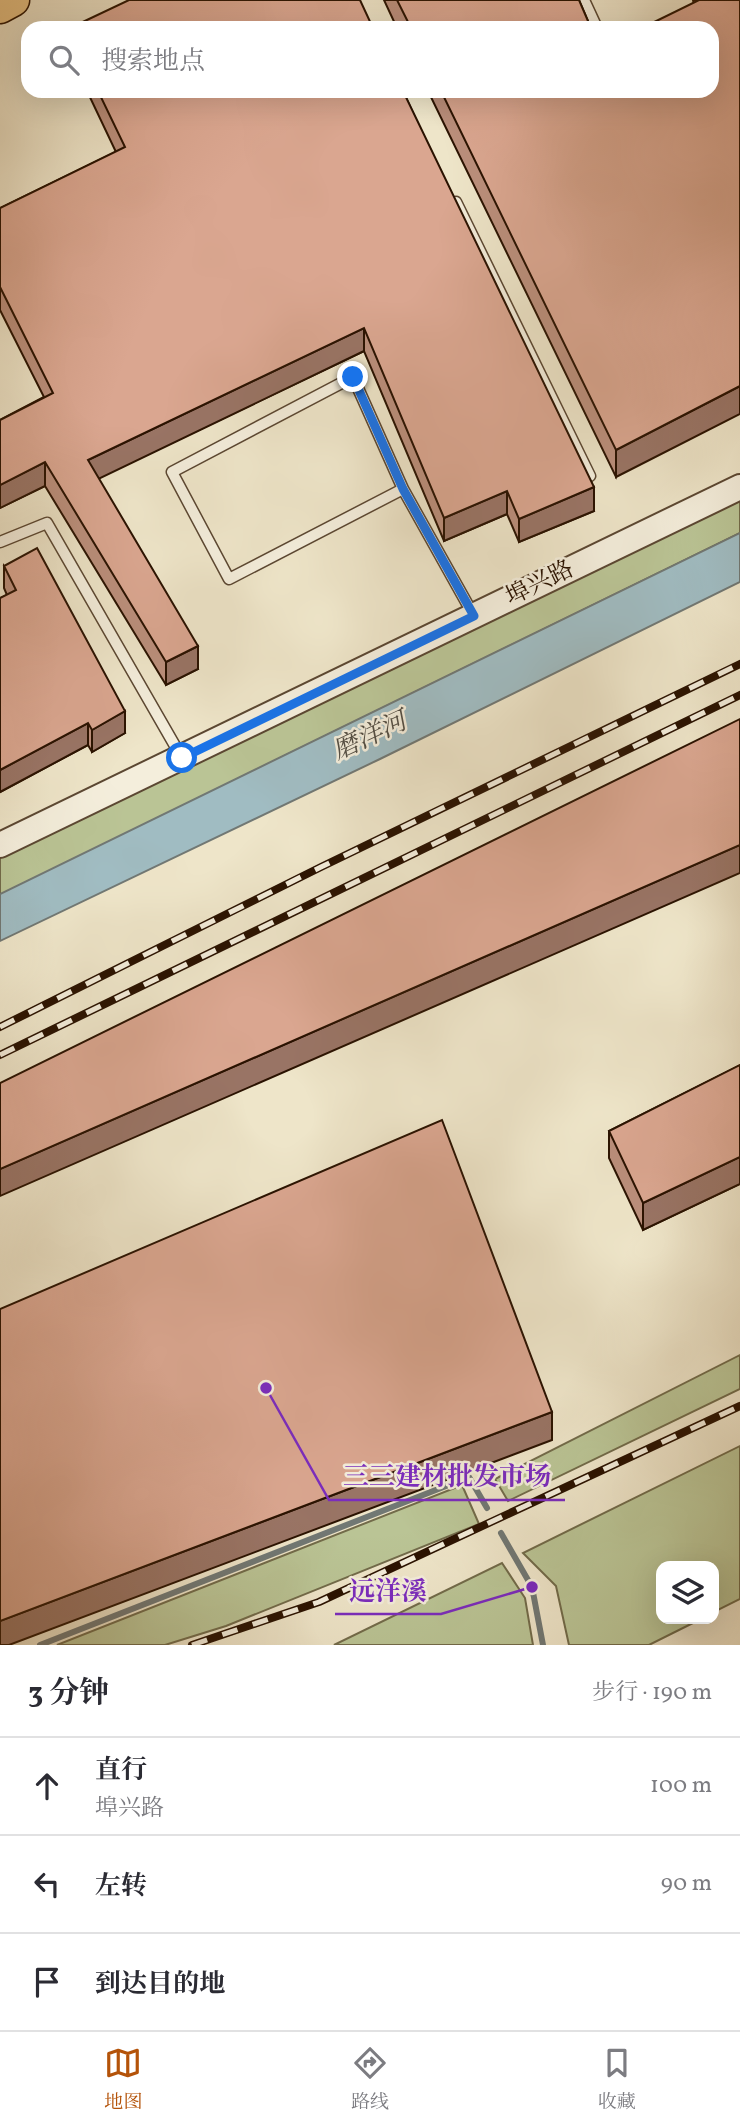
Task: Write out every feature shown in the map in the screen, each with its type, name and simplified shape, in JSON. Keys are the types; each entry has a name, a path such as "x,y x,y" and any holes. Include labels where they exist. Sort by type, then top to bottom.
{"main road":[{"path":"0,7 13,0"}],"street":[{"name":"埠兴路","path":"0,845 740,487"}],"lane":[{"path":"584,0 594,21"},
{"path":"451,190 590,476"},
{"path":"403,489 229,579 172,471 353,377 403,489 474,616"},
{"path":"0,542 47,523 182,758"}],"green space":[{"path":"740,493 740,533 0,895 0,851"},
{"path":"740,1355 740,1389 508,1501 495,1479"},
{"path":"740,1446 740,1599 719,1610 719,1561 656,1561 656,1624 691,1624 649,1645 569,1645 556,1586 523,1553"},
{"path":"462,1485 479,1524 226,1626 165,1645 57,1645"},
{"path":"502,1563 525,1598 533,1645 334,1645"}],"water":[{"name":"磨洋河","path":"740,533 740,582 380,759 0,941 0,894"}],"building":[{"path":"129,0 360,0 370,21 85,21"},
{"path":"397,0 579,0 588,21 408,21"},
{"path":"699,0 740,0 740,386 616,450 444,98 719,98 719,21 656,21"},
{"path":"101,98 406,98 594,487 519,519 507,491 444,518 364,328 88,460 198,646 166,662 45,462 0,485 0,420 53,393 0,287 0,208 125,147"},
{"path":"37,548 125,711 92,730 88,723 0,770 0,598 16,590 4,566"},
{"path":"740,719 740,845 0,1169 0,1083"},
{"path":"740,1065 740,1157 643,1203 609,1131"},
{"path":"442,1120 552,1412 0,1621 0,1309"}],"waterway":[{"path":"40,1645 469,1477 487,1508"},
{"path":"501,1533 532,1587 543,1645"}],"railway":[{"path":"0,1027 321,867 740,664"},
{"path":"0,1055 740,695"},
{"path":"192,1645 319,1602 740,1406"}],"place":[{"name":"三三建材批发市场","path":"266,1388"},
{"name":"远洋溪","path":"532,1587"}],"route":[{"path":"182,758 474,616 403,489 353,377"}]}
